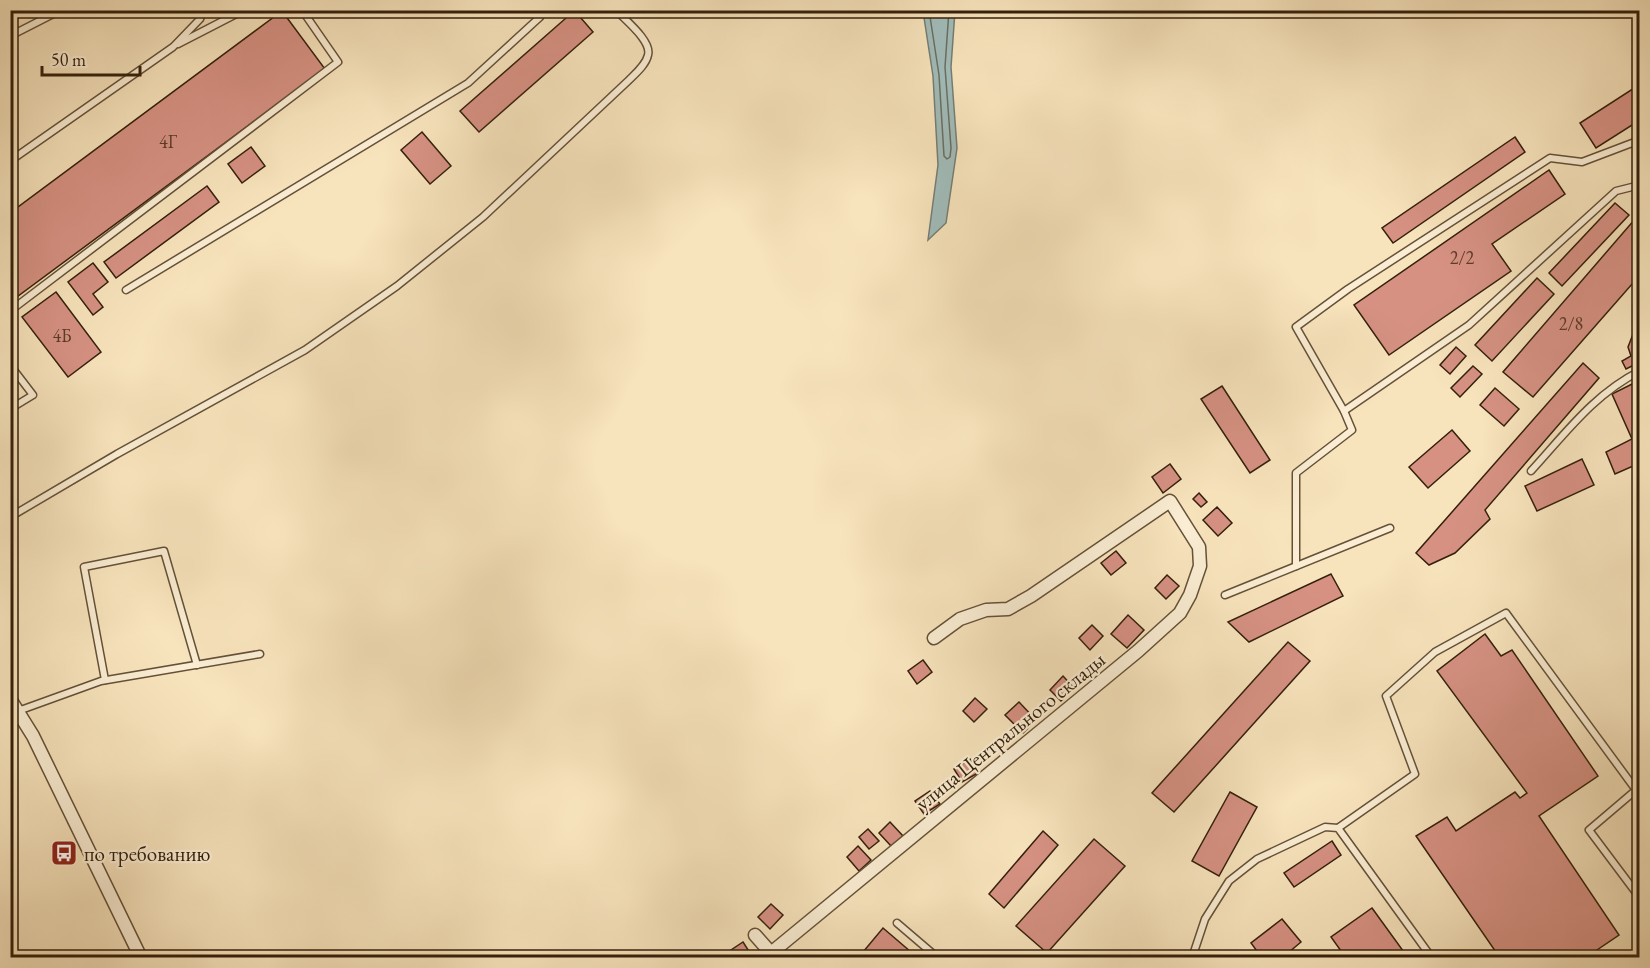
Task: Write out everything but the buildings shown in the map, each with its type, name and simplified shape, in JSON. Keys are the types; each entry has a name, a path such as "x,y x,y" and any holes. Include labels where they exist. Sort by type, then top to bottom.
{"street":[{"name":"улица Центрального склады","path":"771,955 1138,651 1180,613 1190,595 1200,566 1199,547 1170,501 1031,596 1008,609 986,610 960,619 934,638"},
{"path":"10,699 33,736 141,957"},
{"path":"755,934 771,955"}],"lane":[{"path":"10,36 62,10"},
{"path":"172,47 200,19 203,10"},
{"path":"10,161 172,47 244,10"},
{"path":"10,311 338,62 302,10"},
{"path":"126,290 468,83 540,17 538,10"},
{"path":"10,517 117,454 305,350 397,286 483,218 628,81 645,62 649,54 643,37 616,10"},
{"path":"1296,566 1296,473 1352,430 1344,411 1296,327 1348,289 1550,158 1582,162 1640,140"},
{"path":"1344,411 1469,325 1616,191 1640,185"},
{"path":"10,365 33,395 10,409"},
{"path":"1532,471 1590,406 1619,382 1640,371"},
{"path":"1225,595 1390,528"},
{"path":"105,680 84,567 164,551 197,664"},
{"path":"1192,957 1205,919 1229,881 1257,859 1325,827 1338,828 1415,774 1386,696 1435,652 1506,613 1636,790 1589,830 1640,898"},
{"path":"18,711 105,680 260,654"},
{"path":"1338,828 1432,957"},
{"path":"897,923 938,957"}],"water":[{"path":"923,11 955,11 951,67 957,148 946,223 928,240 938,165 933,76"}],"place":[{"name":"по требованию","path":"64,853"}]}
